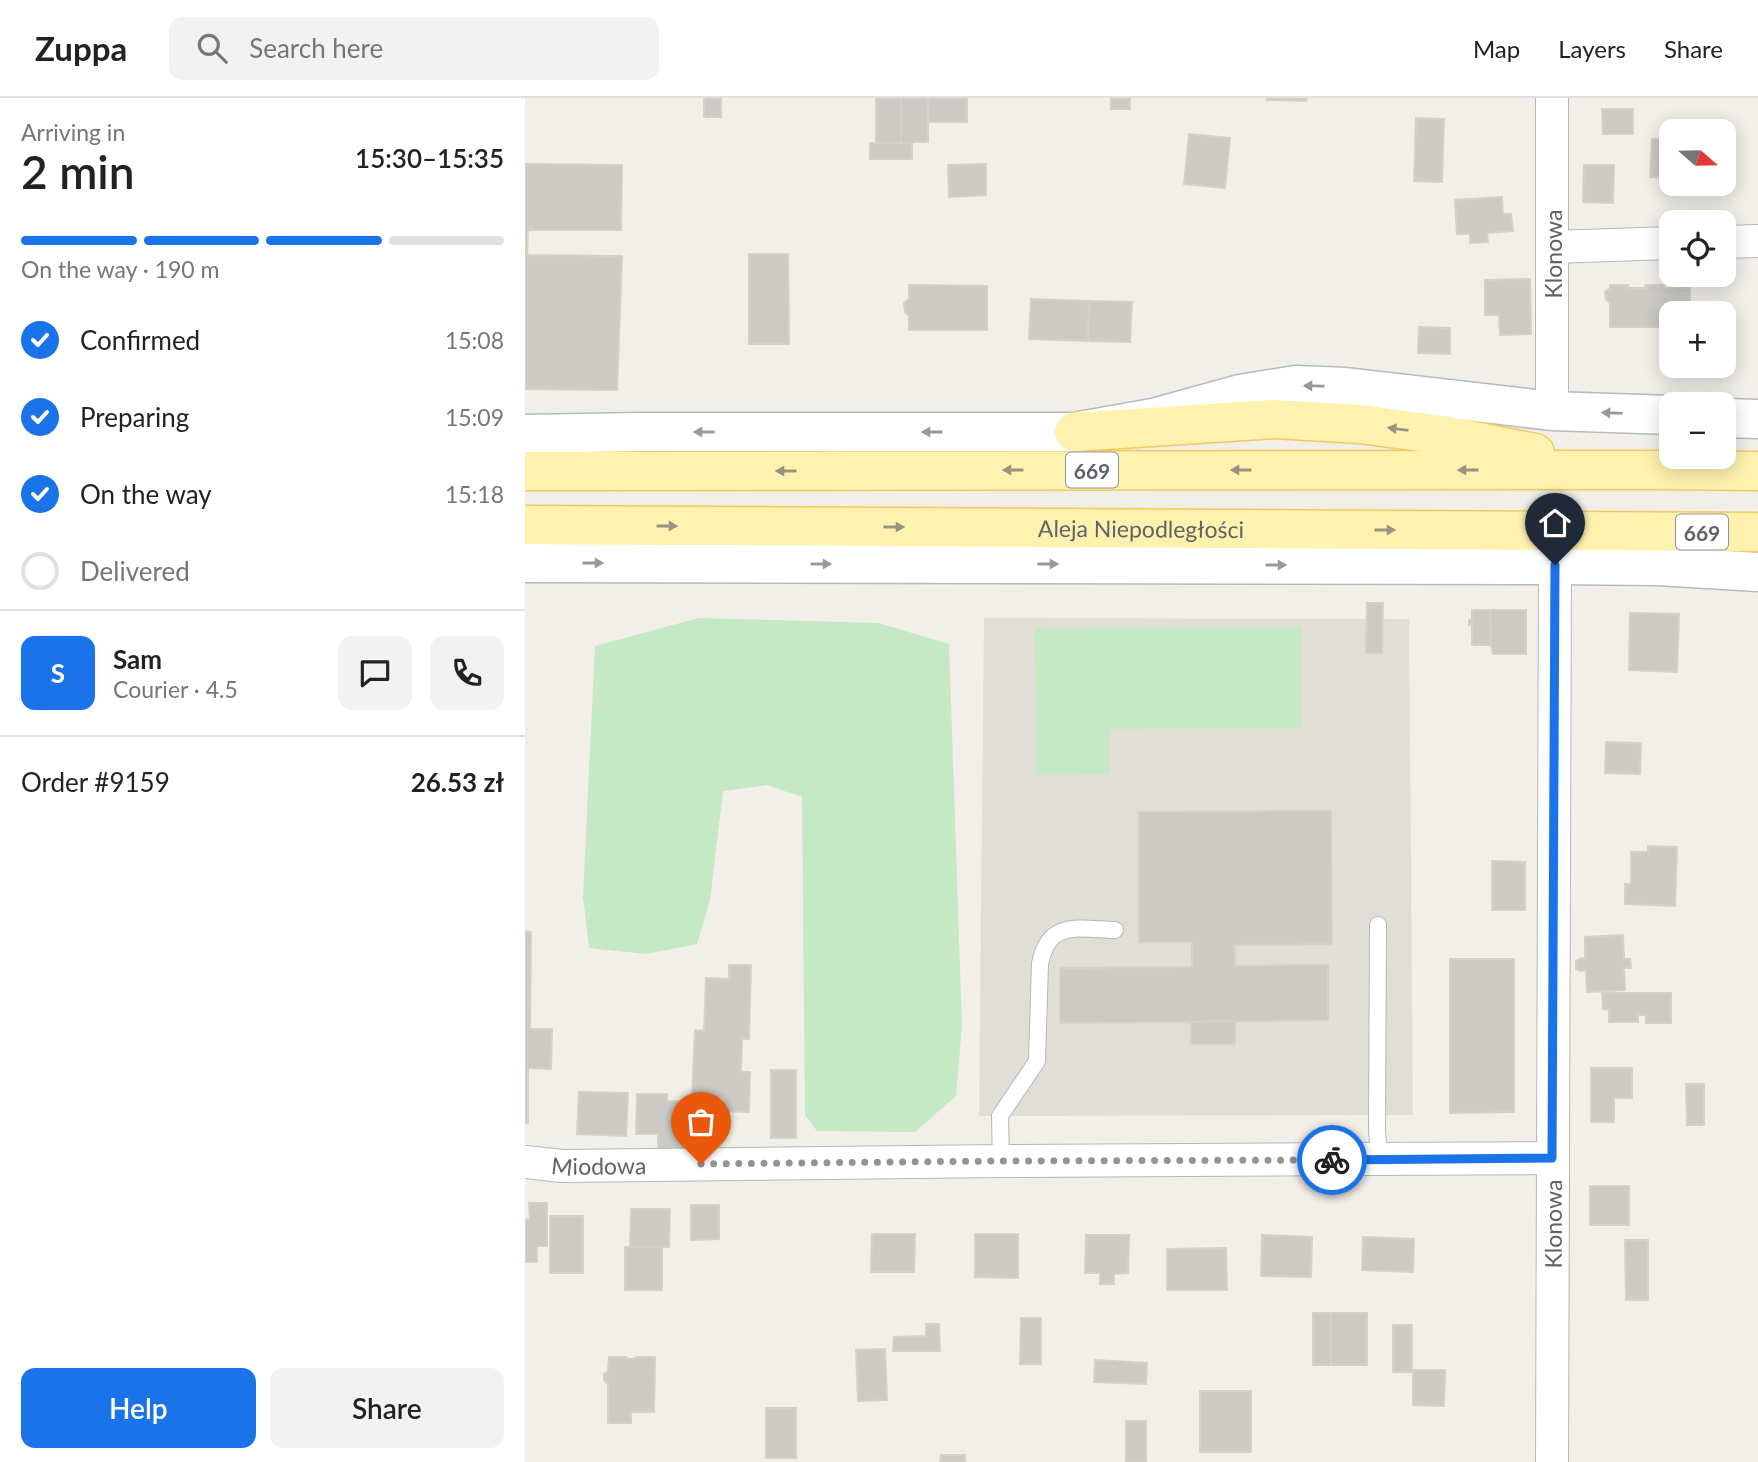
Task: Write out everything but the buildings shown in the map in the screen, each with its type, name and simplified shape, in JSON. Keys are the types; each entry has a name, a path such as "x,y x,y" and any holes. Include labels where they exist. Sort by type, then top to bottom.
{"main road":[{"path":"1074,432 1153,418 1240,394 1296,385 1346,387 1552,411 1659,415"},
{"path":"1736,418 1758,419"},
{"path":"525,434 1074,432 1274,419 1360,424 1443,435 1525,452 1659,470"},
{"name":"669","path":"525,471 1758,471"},
{"name":"Aleja Niepodległości","path":"525,525 1758,532"},
{"path":"1646,532 1758,544"},
{"path":"525,563 1555,565 1658,566 1758,572"}],"street":[{"name":"Klonowa","path":"1552,98 1552,411"},
{"path":"1736,242 1758,241"},
{"path":"1553,247 1659,243"},
{"name":"Klonowa","path":"1552,1462 1555,565"},
{"name":"Miodowa","path":"525,1162 562,1166 1552,1158"}],"lane":[{"path":"1378,925 1378,1160"},
{"path":"1002,1161 1000,1116 1037,1061 1040,964 1043,950 1050,938 1065,929 1115,930"}],"shaded area":[{"path":"984,618 1409,619 1413,1115 979,1116"}],"green space":[{"path":"699,618 878,623 949,644 962,1026 956,1096 915,1132 817,1131 805,1115 802,797 767,785 723,791 710,900 697,944 646,954 589,948 583,896 595,646"},
{"path":"1302,627 1302,728 1110,729 1110,774 1036,775 1035,628"}],"way so far":[{"path":"701,1164 1332,1160"}],"route":[{"path":"1332,1160 1552,1158 1555,565"}]}
